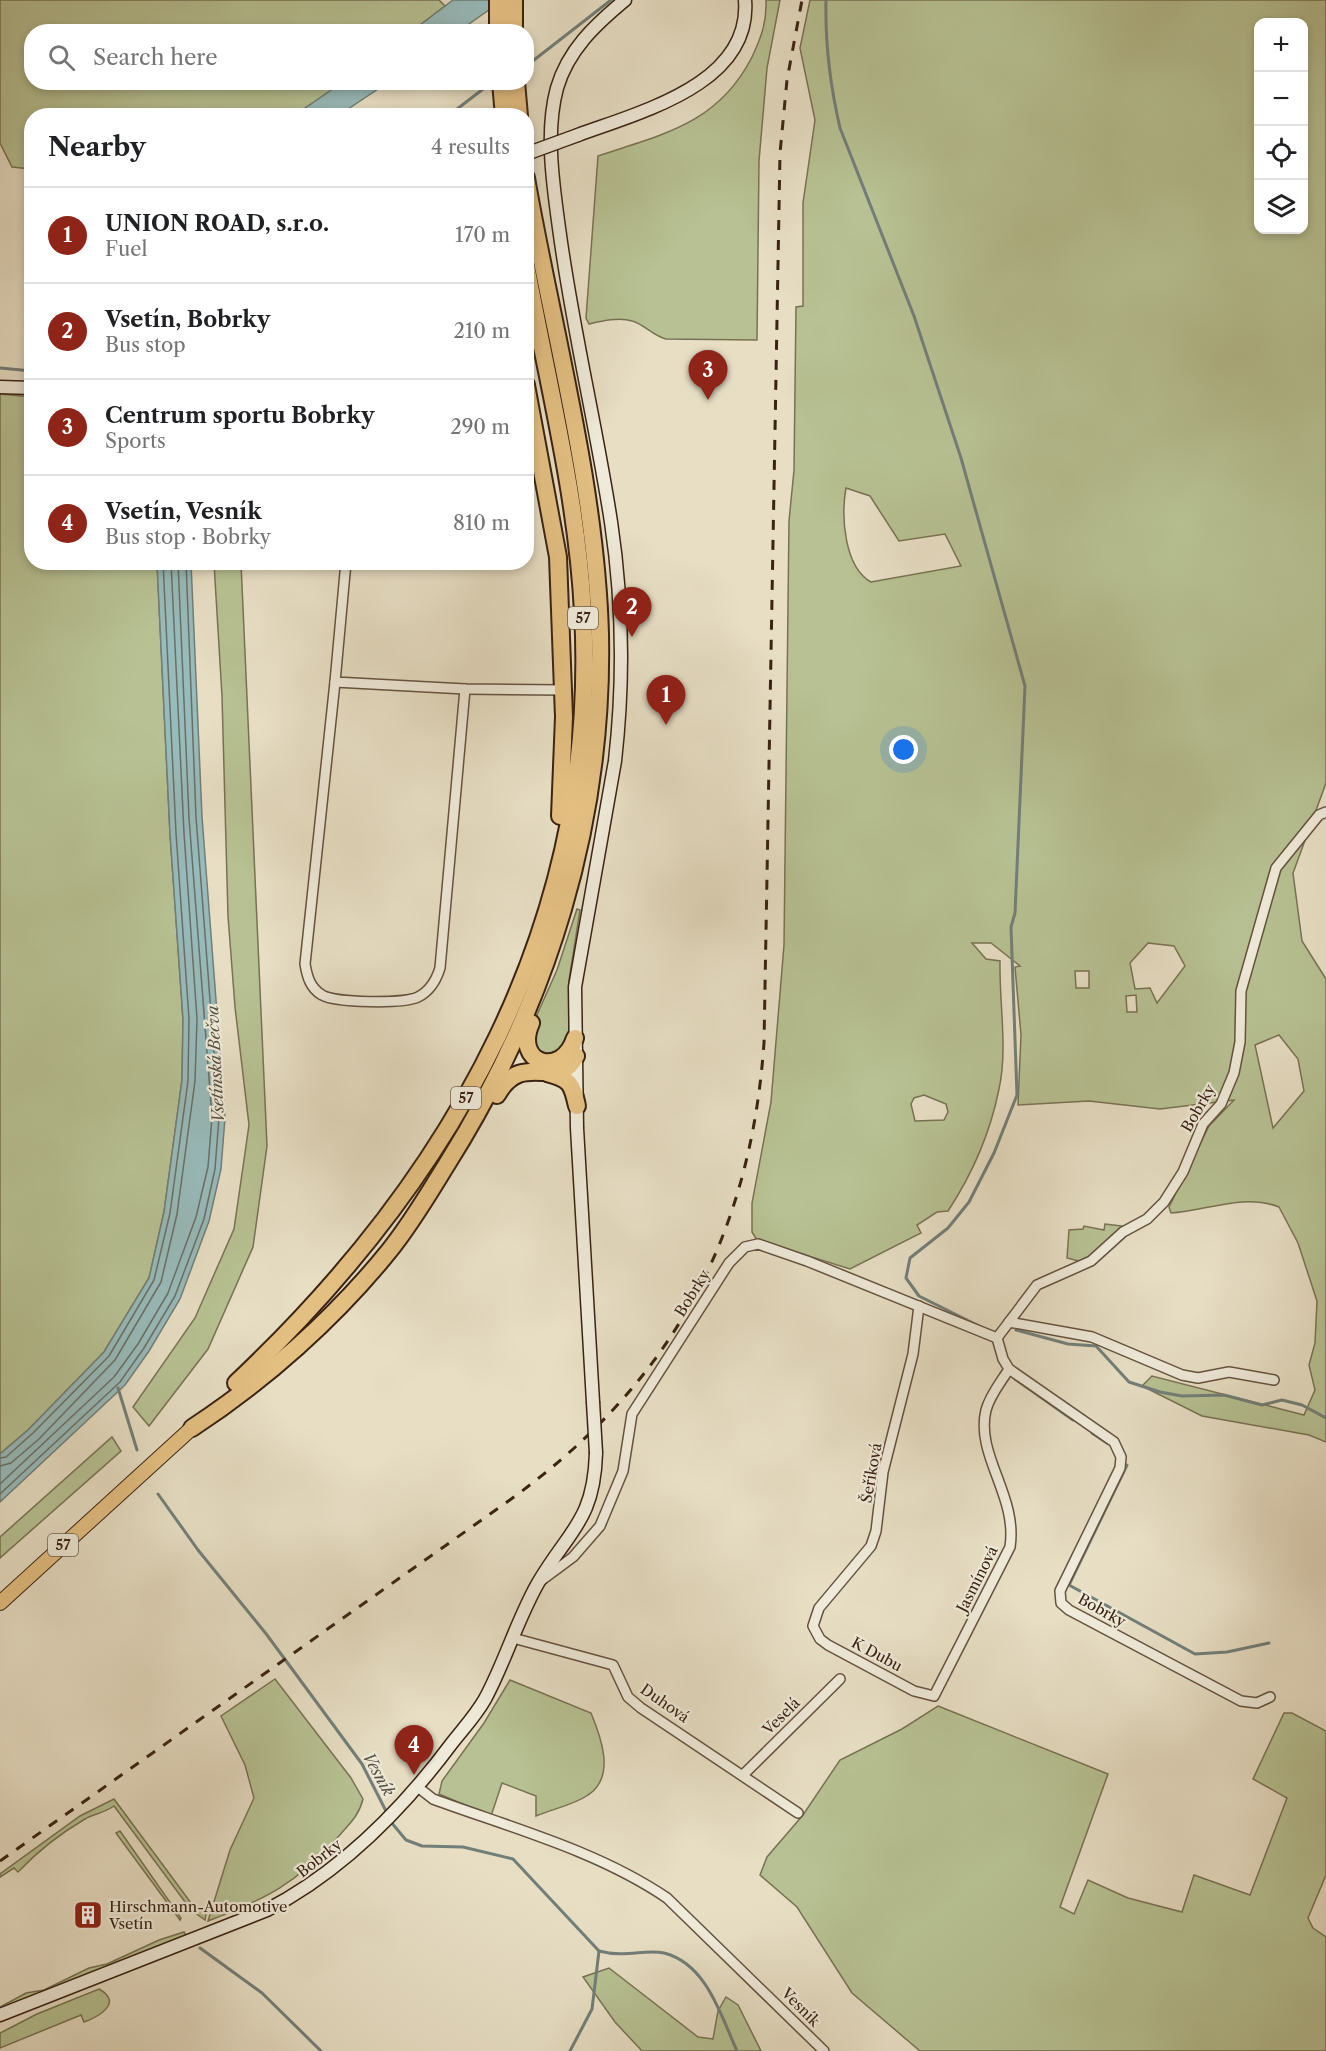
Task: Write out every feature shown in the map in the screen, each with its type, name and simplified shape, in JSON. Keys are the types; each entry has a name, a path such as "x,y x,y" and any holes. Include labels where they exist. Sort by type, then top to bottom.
{"highway":[{"path":"498,0 498,24"},
{"path":"514,0 514,24"},
{"path":"497,108 499,90"},
{"path":"500,90 503,108"},
{"path":"517,90 518,108"},
{"name":"57","path":"192,1428 233,1400 326,1317 377,1265 417,1212 462,1140 517,1035 557,933 573,879 585,823 597,726 600,635 593,547 586,499 534,221"},
{"name":"57","path":"192,1428 341,1277 402,1200 447,1131 484,1065 527,969 558,875 570,821 582,715 584,635 571,497 534,306"},
{"path":"527,969 559,836 564,690 558,557 534,428"},
{"path":"557,933 547,983 526,1039 527,1049 535,1058 549,1063 571,1064"},
{"path":"571,1064 568,1053 575,1038"},
{"path":"417,1212 460,1156 506,1080 520,1072 560,1071 571,1064"},
{"path":"544,1072 567,1079 572,1087 577,1106"}],"main road":[{"name":"57","path":"0,1603 192,1428"}],"street":[{"path":"575,1038 575,987 580,948 611,788 619,724 621,621 611,521 565,272 552,165 553,116 557,90 570,58 590,30 625,0"},
{"path":"534,151 670,100 710,76 722,64 740,37 745,22 745,0"},
{"path":"0,387 24,388"},
{"path":"345,570 305,964 313,987 323,996 335,999 406,1000 423,993 436,979 440,968 465,689"},
{"path":"335,682 465,689 564,690"},
{"name":"Bobrky","path":"538,1584 573,1557 600,1526 623,1471 632,1414 673,1353 712,1287 729,1263 746,1247 758,1244 778,1250 997,1338 1037,1285 1091,1261 1123,1232 1147,1219 1164,1202 1183,1172 1203,1124 1221,1104 1234,1073 1240,1042 1241,992 1276,868 1319,815 1326,812"},
{"name":"Bobrky","path":"0,2015 267,1910 301,1892 389,1817 419,1788 484,1701 538,1584 575,1530 590,1502 596,1453 577,1106 571,1064"},
{"name":"Šeříková","path":"813,1626 819,1608 871,1546 876,1531 883,1472 912,1354 919,1306"},
{"path":"1009,1322 1092,1337 1182,1375 1198,1378 1229,1371 1274,1380"},
{"path":"997,1338 1002,1359 1009,1369"},
{"name":"Bobrky","path":"1009,1369 1114,1442 1121,1457 1120,1468 1060,1591 1061,1603 1069,1610 1241,1701 1257,1703 1270,1697"},
{"name":"Jasmínová","path":"934,1696 1010,1547 1012,1523 1009,1505 990,1455 984,1422 992,1395 1009,1369"},
{"name":"K Dubu","path":"813,1626 820,1639 828,1645 914,1690 934,1696"},
{"name":"Duhová","path":"513,1638 613,1665 628,1697 641,1708 744,1774 798,1813"},
{"name":"Veselá","path":"744,1774 840,1679"},
{"name":"Vesník","path":"419,1788 433,1799 574,1851 648,1885 667,1898 824,2051"}],"green space":[{"path":"0,0 439,0 445,6 421,24 24,24 24,90 332,90 305,108 24,108 24,168 12,167 0,143"},
{"path":"766,0 780,0 767,68 759,161 757,340 666,339 636,323 622,319 589,324 586,318 598,156 666,133 705,112 723,98 738,80 752,57 761,36"},
{"path":"810,0 1326,0 1326,783 1293,873 1302,941 1326,979 1326,1442 1309,1435 1202,1416 1142,1386 1152,1376 1304,1415 1315,1390 1309,1365 1315,1343 1317,1301 1298,1243 1279,1207 1266,1203 1239,1202 1171,1213 1169,1207 1209,1126 1234,1100 1160,1109 1089,1101 1018,1105 1021,1035 1015,967 1020,966 991,943 972,943 986,959 1000,961 1002,1073 986,1137 973,1168 948,1211 937,1212 917,1225 921,1233 850,1269 757,1240 752,1232 752,1203 771,1102 784,945 789,521 794,470 796,307 803,306 803,203 815,120 800,48","holes":["846,488 870,496 899,541 945,534 961,566 871,582 862,575 850,553 846,540","1148,943 1174,946 1185,966 1157,1003 1150,988 1135,989 1130,963","1075,971 1089,971 1089,988 1076,988","1136,995 1137,1012 1127,1012 1126,996","1279,1035 1298,1059 1304,1091 1273,1128 1255,1045","924,1095 946,1104 948,1112 944,1120 915,1121 911,1104 914,1098"]},
{"path":"0,394 24,396 24,570 157,570 170,834 183,1019 182,1080 164,1212 149,1278 104,1352 29,1429 0,1454"},
{"path":"214,570 241,570 267,1146 253,1247 208,1349 149,1426 133,1407 195,1318 234,1229 249,1125 235,1007 228,916 222,696"},
{"path":"577,909 580,910 569,980 569,1040 562,1054 538,1053 532,1026 557,970"},
{"path":"1105,1224 1122,1226 1094,1255 1082,1262 1067,1258 1069,1230 1083,1229 1084,1226 1104,1230"},
{"path":"112,1437 121,1451 0,1558 0,1537"},
{"path":"275,1679 351,1778 363,1799 350,1824 308,1867 264,1897 208,1921 230,1850 254,1798 245,1765 221,1716"},
{"path":"510,1680 591,1713 602,1745 604,1767 597,1787 588,1795 536,1816 536,1796 502,1783 491,1816 439,1794 442,1781 484,1723"},
{"path":"938,1706 1108,1774 1060,1907 1074,1914 1088,1880 1128,1898 1182,1912 1194,1875 1250,1895 1287,1798 1253,1779 1284,1713 1292,1713 1326,1731 1326,1875 1308,1918 1313,1928 1326,1937 1326,2051 920,2051 852,1993 797,1907 760,1875 767,1857 803,1815 840,1760 902,1729"},
{"path":"114,1799 191,1903 206,1914 205,1920 191,1910 114,1806 88,1817 67,1830 18,1872 14,1868 0,1877 0,1874 80,1816"},
{"path":"120,1831 181,1918 180,1920 116,1833"},
{"path":"184,1932 187,1937 0,2010 0,2007 26,1993 44,1990 89,1968 107,1964 159,1940"},
{"path":"609,1968 698,2037 713,2039 718,2011 726,1997 738,2005 761,2051 642,2051 615,2022 583,1977"},
{"path":"99,1989 106,1994 109,2004 96,2017 84,2022 81,2015 0,2048 0,2033 37,2014"}],"water":[{"path":"453,0 503,0 469,24 422,24"},
{"path":"331,90 376,90 350,108 305,108"},
{"name":"Vsetínská Bečva","path":"157,570 191,570 202,817 225,1118 221,1169 209,1221 180,1299 149,1351 125,1385 0,1502 0,1454 29,1429 104,1352 149,1278 164,1212 182,1080 183,1019 170,834"}],"waterway":[{"path":"534,60 611,0"},
{"path":"826,0 829,64 840,128 914,316 961,458 1025,686 1015,913 1011,927 1017,1095 994,1153 969,1202 948,1228 910,1258 906,1278 919,1296 987,1330"},
{"path":"458,108 482,90"},
{"path":"0,368 24,370"},
{"path":"1016,1330 1068,1344 1096,1346 1129,1382 1160,1392 1182,1396 1224,1395 1262,1405 1282,1400 1302,1405 1326,1418"},
{"path":"1015,1379 1073,1420"},
{"name":"Vesník","path":"118,1388 137,1450"},
{"path":"1092,1433 1107,1443"},
{"path":"1127,1465 1069,1585 1195,1654 1227,1652 1269,1643"},
{"name":"Vesník","path":"158,1494 198,1550 267,1635 362,1764 387,1813"},
{"name":"Vesník","path":"391,1822 406,1840 422,1846 463,1847 513,1859 599,1951 617,1954 657,1952 679,1959 691,1968 711,1993 737,2051"},
{"path":"200,1948 262,1993 321,2051"},
{"path":"570,2051 592,2009 599,1951"}],"railway":[{"path":"0,1861 507,1502 564,1457 614,1409 656,1358 691,1303 719,1245 741,1182 756,1115 764,1043 780,153 787,80 802,0"}],"place":[{"name":"Centrum sportu Bobrky","path":"708,400"},
{"name":"Vsetín, Bobrky","path":"632,637"},
{"name":"UNION ROAD, s.r.o.","path":"666,725"},
{"name":"Vsetín, Vesník","path":"414,1775"},
{"name":"Hirschmann-Automotive Vsetín","path":"88,1915"}]}
